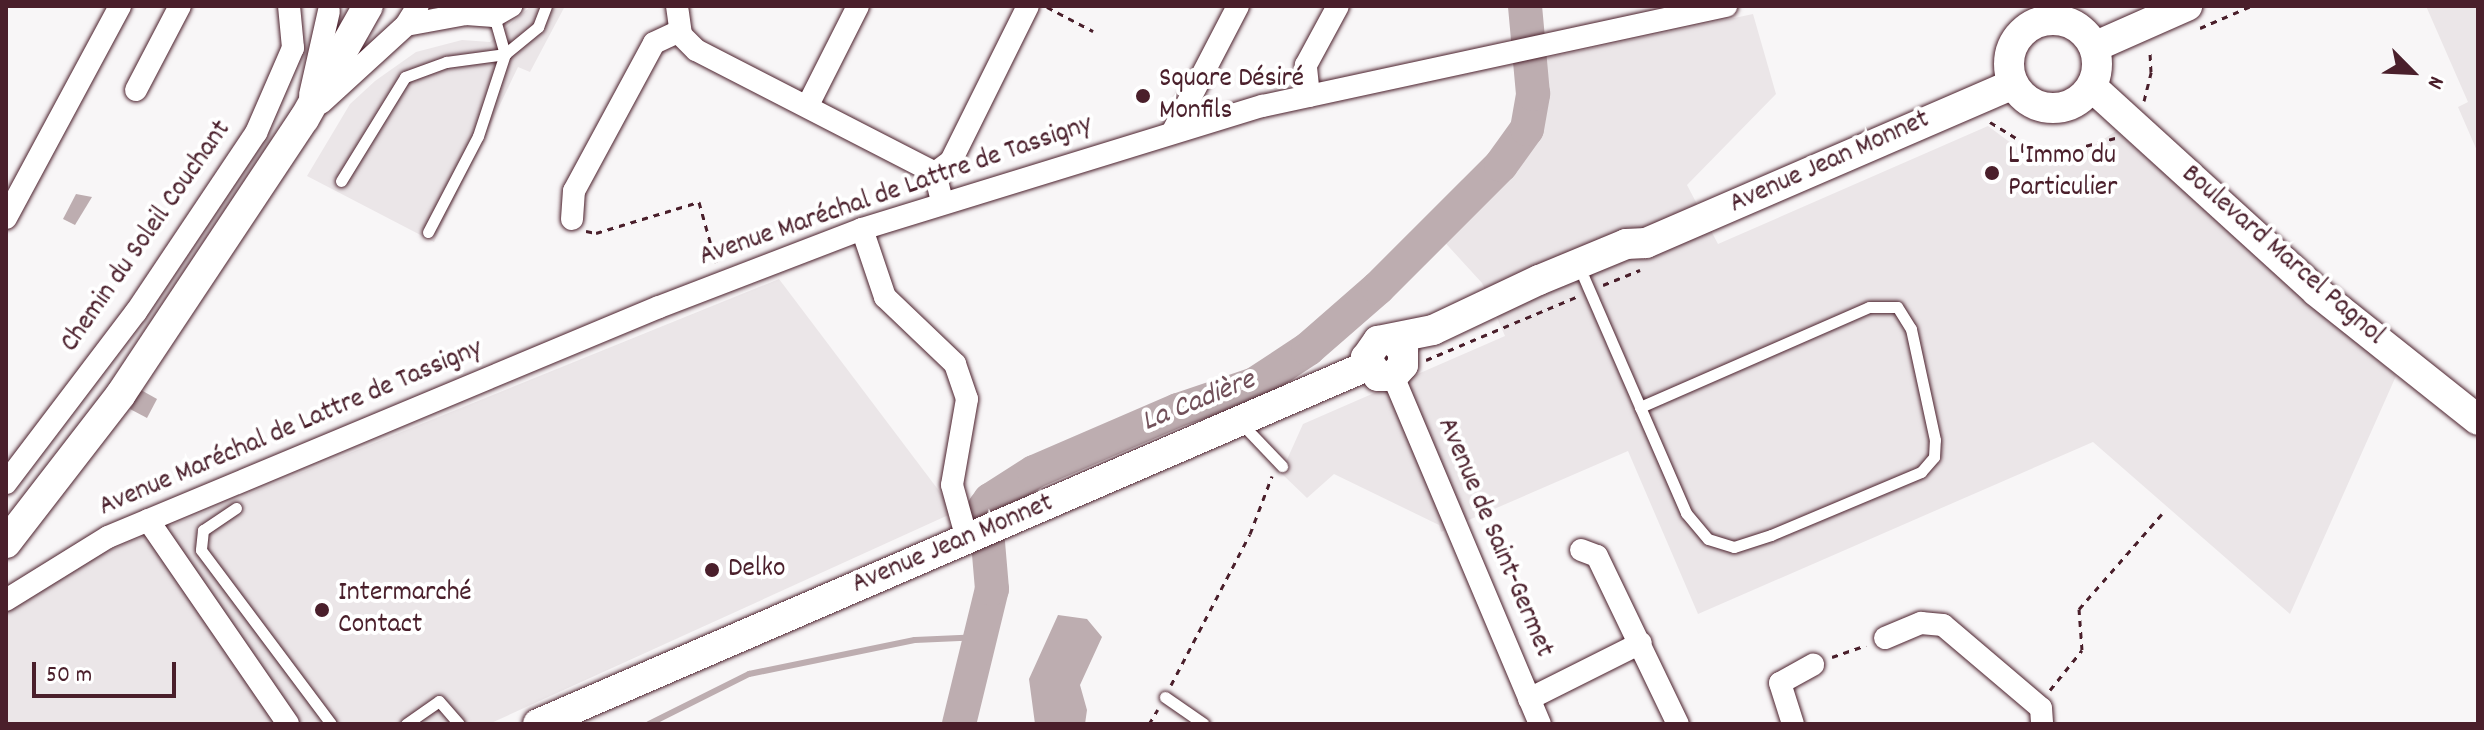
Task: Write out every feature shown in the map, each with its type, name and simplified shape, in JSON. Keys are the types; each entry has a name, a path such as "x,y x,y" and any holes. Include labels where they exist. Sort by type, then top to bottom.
{"street":[{"path":"6,218 120,6"},
{"path":"136,90 180,6"},
{"name":"Chemin du Soleil Couchant","path":"6,483 136,312 256,133 293,48 289,6"},
{"path":"6,543 121,394 304,119 368,6"},
{"path":"677,6 680,31 696,50 935,173 942,202"},
{"path":"808,105 858,6"},
{"path":"935,173 951,161 1028,6"},
{"path":"1173,131 1238,6"},
{"path":"1309,96 1306,65 1338,6"},
{"name":"Avenue Maréchal de Lattre de Tassigny","path":"6,600 32,580 148,520 721,282 862,229 1173,131 1309,96 1549,47 1685,12 1726,6"},
{"path":"328,9 352,34 366,38 407,21 461,10 502,11"},
{"path":"304,119 328,9"},
{"path":"2045,14 2075,26 2094,47 2097,67 2092,87 2079,100 2056,108 2026,99 2013,84 2011,52 2018,37 2045,14"},
{"path":"2094,47 2190,18"},
{"path":"304,119 407,21"},
{"path":"572,219 574,191 654,43 680,31"},
{"name":"Avenue Jean Monnet","path":"538,724 1240,422 1587,285 1634,256 1644,256 2013,84"},
{"name":"Boulevard Marcel Pagnol","path":"2092,87 2316,291 2478,420"},
{"path":"862,229 885,297 955,364 967,399 952,485 981,533"},
{"name":"Avenue Jean Monnet","path":"1389,362 1433,330 1626,244 1644,256"},
{"name":"Avenue de Saint-Germet","path":"1389,362 1540,724"},
{"path":"148,520 288,724"},
{"path":"1581,550 1597,556 1627,625 1641,643 1678,724"},
{"path":"1885,638 1921,623 1943,625 2040,714"},
{"path":"1529,699 1641,643"},
{"path":"1793,724 1780,683 1813,665"}],"lane":[{"path":"341,181 405,77 446,62 505,54 538,27 546,6"},
{"path":"428,232 478,136 505,54 502,11"},
{"path":"1587,285 1686,513 1708,539 1734,547 1921,472 1934,457 1935,440 1911,329 1897,307 1869,307 1640,407"},
{"path":"1240,422 1280,464"},
{"path":"236,508 203,530 201,550 331,724"},
{"path":"1165,697 1204,724"},
{"path":"406,724 439,701 459,724"}],"path":[{"path":"1045,6 1093,31"},
{"path":"2190,18 2251,6"},
{"path":"2136,113 2151,72 2150,49 2157,45"},
{"path":"1978,127 1993,120 2029,146 2063,152 2108,144 2117,136"},
{"path":"572,219 579,230 596,233 699,202 721,282"},
{"path":"1389,362 1440,356 1644,256"},
{"path":"1149,724 1250,534 1280,464"},
{"path":"2040,714 2082,650 2079,609 2162,514"},
{"path":"1813,665 1885,638"}],"shaded area":[{"path":"531,6 565,6 530,72 518,67 434,242 307,176 350,104 375,81 416,52 462,40 490,42"},
{"path":"2426,6 2478,6 2478,153 2458,107 2468,102"},
{"path":"1753,14 1776,94 1687,185 1718,244 1988,126 2019,149 2057,157 2087,150 2116,131 2396,376 2290,614 2093,442 1698,614 1628,451 1441,532 1439,525 1334,474 1307,498 1281,473 1303,424 1505,336 1482,283 1439,236 1530,133 1537,60"},
{"path":"76,194 92,197 75,225 63,219"},
{"path":"779,279 955,512 489,724 6,724 6,611 93,557"},
{"path":"141,390 157,399 147,418 130,409"},
{"path":"1058,615 1087,619 1102,637 1080,685 1087,710 1085,724 1035,724 1029,679"}],"waterway":[{"name":"La Cadière","path":"959,724 992,589 985,507 990,500 1034,472 1178,410 1255,384 1308,349 1378,288 1501,165 1527,129 1533,94 1525,6"},
{"path":"649,724 749,674 915,640 982,637"}],"place":[{"name":"Square Désiré Monfils","path":"1143,96"},
{"name":"L'Immo du Particulier","path":"1992,173"},
{"name":"Delko","path":"712,570"},
{"name":"Intermarché Contact","path":"322,610"}]}
